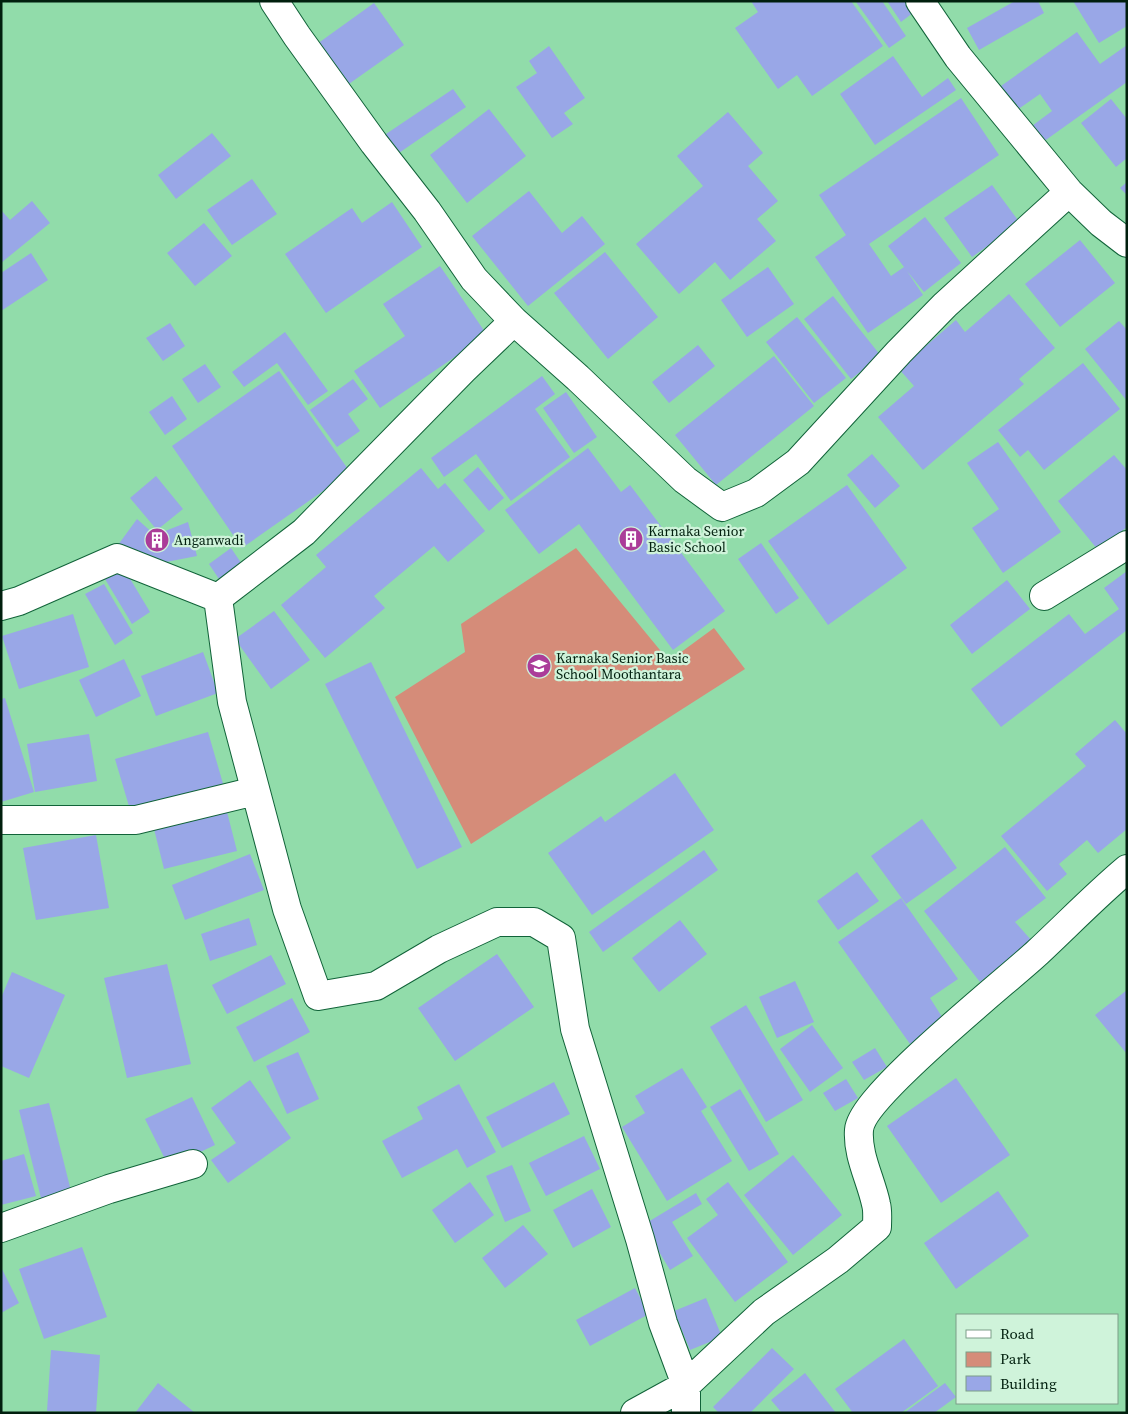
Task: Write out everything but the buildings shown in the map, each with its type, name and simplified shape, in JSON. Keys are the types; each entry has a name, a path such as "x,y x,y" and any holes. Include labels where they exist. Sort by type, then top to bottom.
{"street":[{"path":"274,1 335,89 427,211 474,279 514,322 585,384 685,480 722,507 756,493 798,462 945,305 1068,192"},
{"path":"920,1 958,57 1068,192 1101,223 1127,243"},
{"path":"218,598 304,532 463,370 514,322"},
{"path":"1044,596 1127,545"},
{"path":"1,606 117,558 218,598"},
{"path":"218,598 232,702 287,909 318,996 376,986 439,948 497,922 534,922 561,938 575,1028 640,1239 663,1323 686,1385 686,1413"},
{"path":"1,820 136,820 255,791"},
{"path":"635,1413 686,1385 764,1312 838,1260 877,1227 877,1205 861,1150 859,1130 862,1118 897,1077 1037,953 1101,890 1127,869"},
{"path":"1,1228 108,1189 193,1164"}],"green space":[{"path":"576,548 669,661 714,628 745,669 471,844 395,697 465,652 461,624"}],"place":[{"name":"Karnaka Senior Basic School","path":"631,539"},
{"name":"Anganwadi","path":"157,540"},
{"name":"Karnaka Senior Basic School Moothantara","path":"539,666"}]}
